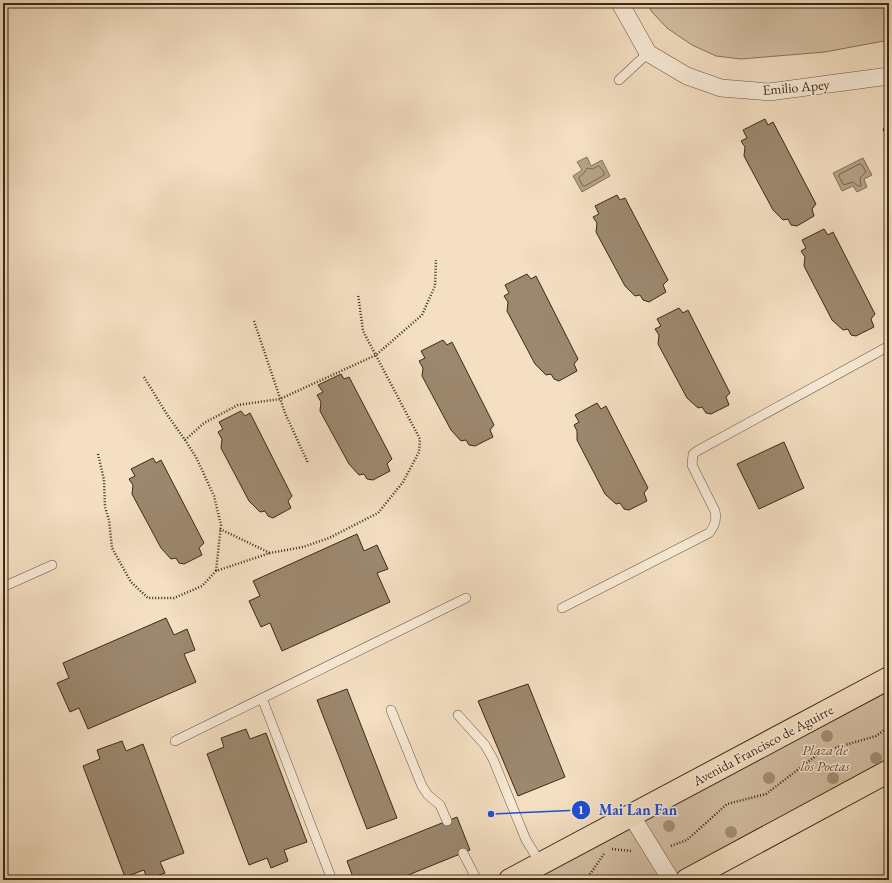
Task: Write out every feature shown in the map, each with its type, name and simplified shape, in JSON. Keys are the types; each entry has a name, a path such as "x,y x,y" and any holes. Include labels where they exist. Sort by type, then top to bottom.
{"main road":[{"name":"Avenida Francisco de Aguirre","path":"510,880 889,678"},
{"path":"687,880 889,771"}],"street":[{"name":"Emilio Apey","path":"620,3 648,53 686,76 721,88 769,92 889,76"},
{"path":"631,815 671,880"}],"lane":[{"path":"620,80 648,53"},
{"path":"562,608 709,533 715,523 715,511 692,465 693,454 889,346"},
{"path":"3,587 52,565"},
{"path":"175,741 466,598"},
{"path":"262,698 332,880"},
{"path":"391,710 422,786 428,795 440,805 447,821"},
{"path":"458,715 486,746 496,765 526,840 541,864"},
{"path":"463,853 477,880"}],"path":[{"path":"186,440 204,423 238,405 280,399 376,355 422,315 435,286 436,260"},
{"path":"98,454 104,480 105,507 109,520 112,548 131,582 148,598 174,598 202,586 216,571 270,552 303,548 328,538 378,513 403,482 419,452 420,439 363,332 358,294"},
{"path":"254,321 285,413 308,463"},
{"path":"144,377 196,457 214,496 221,525 216,571"},
{"path":"220,529 270,552"},
{"path":"583,880 588,877 607,849 654,852 687,840 728,804 766,794 821,752 876,736 889,727"}],"green space":[{"path":"647,3 889,3 889,40 825,52 741,59 716,56 692,45 667,28 652,12"},
{"name":"Plaza de los Poetas","path":"889,686 889,761 668,880 527,880"}],"water":[{"path":"587,157 591,166 602,160 610,176 582,192 573,176 582,170 577,162"},
{"path":"863,158 872,175 864,179 867,187 857,192 853,186 842,191 833,173"}],"building":[{"path":"765,119 768,125 773,122 816,204 812,209 814,216 797,226 791,225 788,219 783,220 773,210 744,156 745,147 741,141 747,138 743,130"},
{"path":"889,121 889,143 883,129 888,126 886,122"},
{"path":"617,195 620,200 625,198 668,280 663,285 666,292 649,302 643,300 640,295 635,296 625,286 596,232 597,223 593,217 599,214 595,206"},
{"path":"824,229 828,235 833,232 875,314 871,319 874,327 856,336 851,335 848,329 843,330 832,320 804,266 805,257 801,251 806,248 802,240"},
{"path":"527,274 531,279 536,276 578,359 574,364 577,371 559,381 554,379 551,374 546,375 535,364 507,311 508,302 504,296 509,293 505,285"},
{"path":"679,308 683,313 688,310 730,393 726,397 729,405 711,414 706,413 702,407 698,408 687,398 658,344 659,335 655,329 661,326 657,319"},
{"path":"443,340 447,345 452,342 494,425 490,430 493,437 475,446 469,445 466,440 461,441 451,430 422,376 423,368 419,361 425,358 421,351"},
{"path":"341,374 344,379 349,377 392,459 387,464 390,471 373,480 367,479 364,474 359,475 349,464 320,411 321,402 317,395 323,392 318,385"},
{"path":"597,403 601,409 606,406 648,488 644,493 647,501 629,510 624,509 620,503 616,504 605,494 577,440 577,431 574,425 579,422 575,415"},
{"path":"241,411 245,416 250,413 292,496 288,501 291,508 273,518 268,516 265,511 260,512 249,501 221,448 222,439 218,432 223,429 219,422"},
{"path":"784,442 804,488 759,509 737,464"},
{"path":"153,458 156,463 161,460 204,543 199,548 202,555 184,564 179,563 176,558 171,559 161,548 132,494 133,485 129,479 135,476 131,469"},
{"path":"357,534 364,551 377,545 388,569 377,573 390,602 282,651 270,623 261,627 249,601 260,596 253,581"},
{"path":"166,618 174,635 187,629 195,650 184,654 196,682 88,729 79,708 70,712 57,683 69,678 63,663"},
{"path":"528,684 565,777 518,796 478,701"},
{"path":"347,689 397,818 367,829 317,700"},
{"path":"246,729 250,739 266,733 307,842 284,850 288,861 271,868 267,858 249,865 207,754 224,747 221,738"},
{"path":"122,741 126,751 143,744 184,853 160,862 165,873 147,879 144,870 125,877 83,766 100,759 97,750"},
{"path":"457,817 470,850 396,880 354,880 347,861"}],"place":[{"name":"Mai Lan Fan","path":"491,814"}]}
